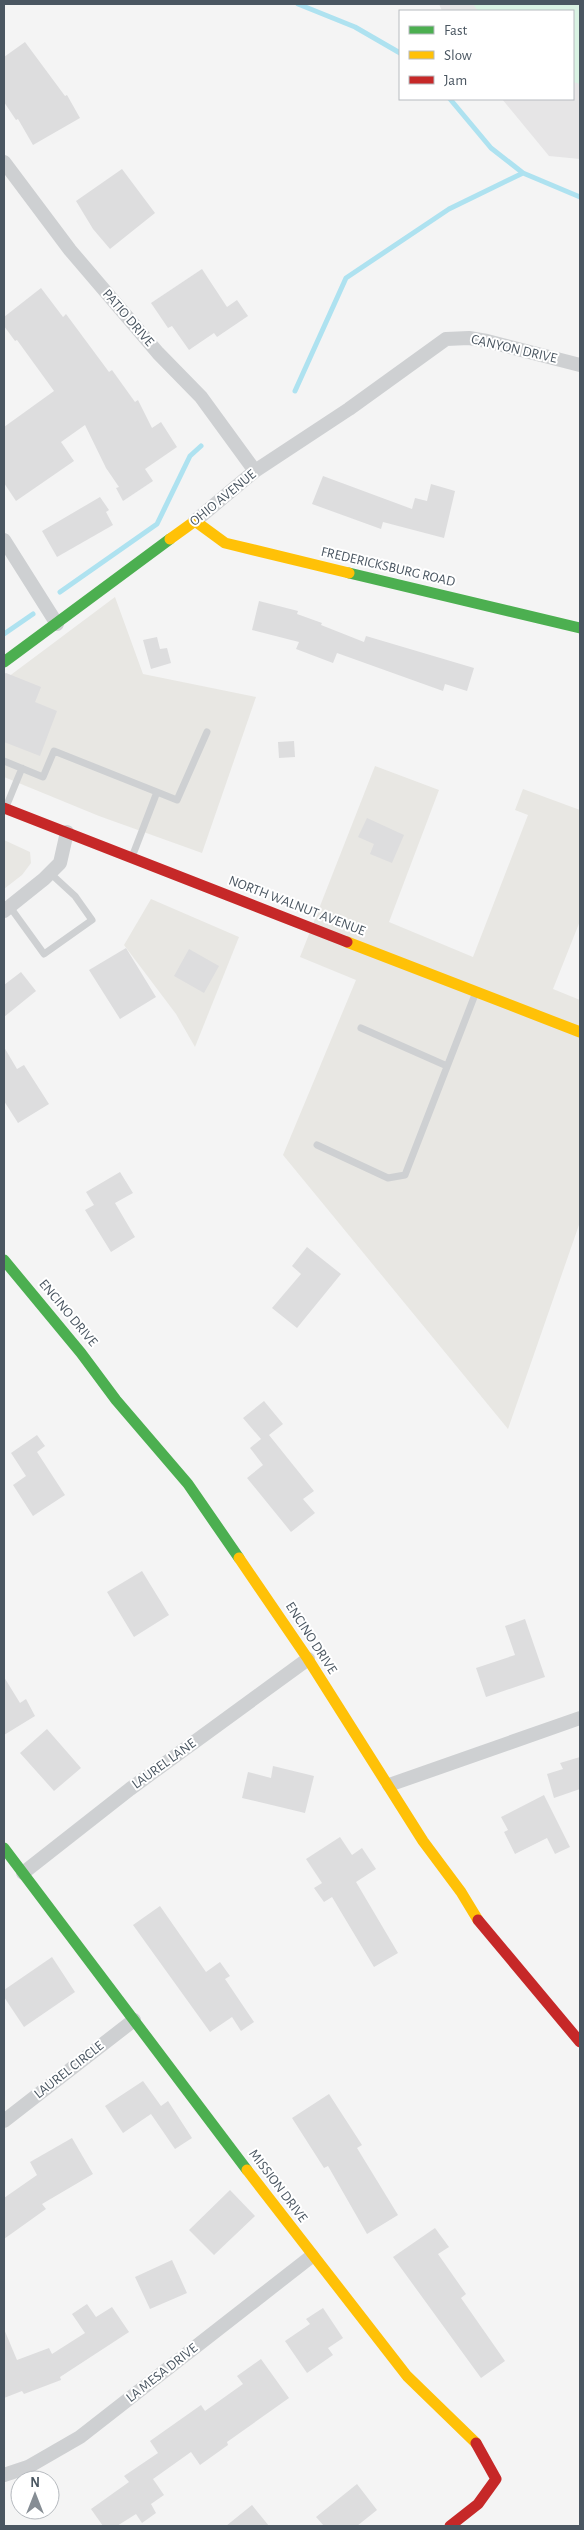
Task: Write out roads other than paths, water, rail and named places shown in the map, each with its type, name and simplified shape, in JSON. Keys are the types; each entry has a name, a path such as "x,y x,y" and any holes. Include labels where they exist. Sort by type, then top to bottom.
{"street":[{"name":"PATIO DRIVE","path":"4,162 70,250 158,353 200,397 255,471"},
{"name":"CANYON DRIVE","path":"446,339 469,338 487,341 580,365"},
{"name":"OHIO AVENUE","path":"4,662 58,624 195,520 255,471 349,409 446,339"},
{"name":"FREDERICKSBURG ROAD","path":"195,520 225,543 580,628"},
{"path":"4,540 58,624"},
{"name":"NORTH WALNUT AVENUE","path":"5,808 580,1032"},
{"path":"7,909 60,863 67,832"},
{"name":"ENCINO DRIVE","path":"4,1260 81,1353 116,1400 188,1484 308,1659 355,1735 390,1785 423,1841 461,1892 483,1928 580,2042"},
{"name":"LAUREL LANE","path":"23,1873 130,1789 308,1659"},
{"path":"390,1785 580,1718"},
{"name":"MISSION DRIVE","path":"4,1848 312,2256 407,2376 478,2445 496,2480 478,2504 450,2526"},
{"name":"LAUREL CIRCLE","path":"4,2121 134,2020"},
{"name":"LA MESA DRIVE","path":"4,2475 28,2467 80,2437 312,2256"}],"lane":[{"path":"4,761 43,777 54,751 178,800 207,732"},
{"path":"5,808 22,768"},
{"path":"132,858 157,792"},
{"path":"7,909 44,954 92,920 75,896 50,873"},
{"path":"317,1145 388,1178 405,1175 476,992"},
{"path":"360,1028 447,1066"}],"waterway":[{"path":"298,4 355,27 399,52"},
{"path":"451,100 491,148 523,173 580,197"},
{"path":"295,391 346,278 449,209 523,173"},
{"path":"60,592 157,524 190,456 201,446"},
{"path":"4,634 33,614"}]}
